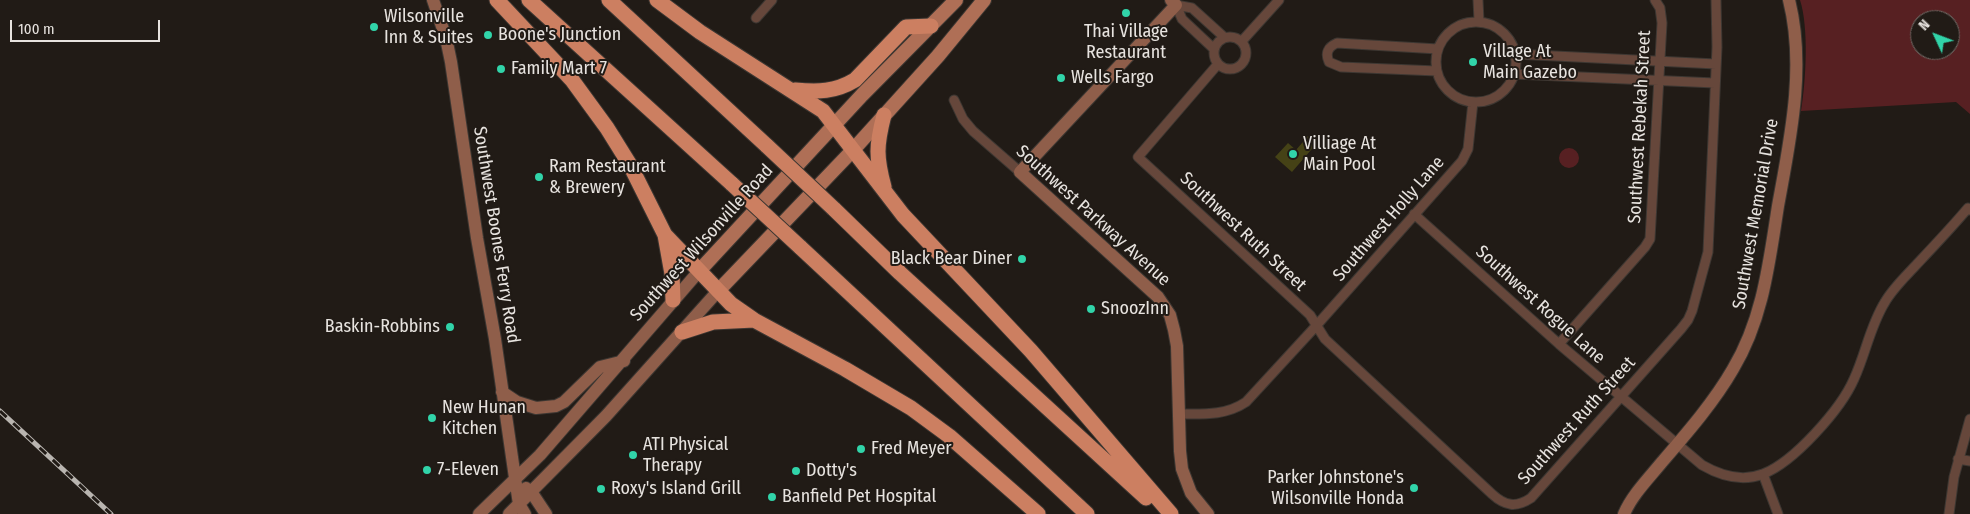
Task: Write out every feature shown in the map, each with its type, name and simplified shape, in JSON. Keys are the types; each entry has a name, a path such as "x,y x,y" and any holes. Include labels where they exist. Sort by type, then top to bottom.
{"highway":[{"path":"497,0 572,80 607,128 630,165 665,235 672,274 673,300"},
{"path":"529,0 732,184 1087,514"},
{"path":"609,0 767,146 900,273 1164,514"},
{"path":"657,0 700,32 823,111 886,194 975,293 1031,351 1171,514"},
{"path":"791,89 820,92 845,86 855,80 906,27 931,26"},
{"path":"884,115 877,148 878,162 886,194"},
{"path":"665,235 732,304 754,320 845,369 911,408 955,441 1038,514"},
{"path":"682,332 713,322 754,320"}],"main road":[{"name":"Southwest Wilsonville Road","path":"700,270 862,95 956,0"},
{"path":"718,291 938,56 984,0"}],"street":[{"name":"Southwest Boones Ferry Road","path":"433,0 446,38 451,62 515,478 522,509"},
{"path":"756,18 772,0"},
{"path":"1242,41 1279,0"},
{"path":"1478,0 1479,21"},
{"name":"Southwest Rebekah Street","path":"1559,344 1650,239 1660,61 1661,13 1655,0"},
{"name":"Southwest Ruth Street","path":"1218,64 1138,157 1310,315 1325,339 1492,494 1501,502 1512,505 1523,504 1531,498 1681,329 1692,311 1708,252 1716,64 1716,0"},
{"name":"Southwest Memorial Drive","path":"1624,514 1640,490 1720,389 1747,343 1761,304 1787,157 1794,98 1796,54 1789,0"},
{"path":"1176,2 1192,8 1224,37"},
{"path":"1176,2 1182,19 1214,49"},
{"path":"1020,172 1176,2"},
{"path":"1479,21 1493,25 1512,44 1515,54 1514,74 1511,82 1497,96 1488,100 1473,102 1461,99 1444,86 1437,71 1436,59 1442,40 1454,28 1468,22 1479,21"},
{"path":"1224,37 1236,37 1242,41 1246,52 1242,64 1230,69 1218,64 1214,59 1214,49 1218,41 1224,37"},
{"path":"1437,71 1341,67 1329,62 1327,57 1331,46 1337,43 1438,49"},
{"path":"1515,54 1716,64"},
{"path":"1514,74 1715,83"},
{"name":"Southwest Parkway Avenue","path":"954,100 963,119 973,130 1148,286 1164,304 1170,315 1176,336 1178,414 1182,469 1192,493 1208,514"},
{"name":"Southwest Holly Lane","path":"1178,414 1221,414 1234,410 1246,402 1462,161 1469,143 1473,102"},
{"name":"Southwest Rogue Lane","path":"1414,214 1559,344 1702,466 1725,477 1741,478 1763,474 1784,462 1833,413 1854,380 1872,325 1886,300 1969,209"},
{"name":"Southwest Wilsonville Road","path":"479,514 540,455 700,270"},
{"path":"509,514 522,509 532,493 606,416 718,291"},
{"path":"502,392 517,402 536,408 556,406 564,402 600,368 624,360"},
{"path":"1949,514 1958,459 1970,418"},
{"path":"1958,459 1970,461"},
{"path":"1763,474 1778,514"},
{"path":"488,514 515,478 532,493 546,514"}],"shaded area":[{"path":"1800,0 1970,0 1970,114 1956,102 1801,111 1806,55 1805,25"},
{"name":"Villiage At Main Pool","path":"1308,136 1317,143 1292,172 1275,157 1288,143 1296,150"},
{"path":"1569,148 1576,151 1579,158 1576,165 1569,168 1562,165 1559,158 1562,151"}],"railway":[{"path":"0,411 111,514"}],"place":[{"name":"Thai Village Restaurant","path":"1126,13"},
{"name":"Wilsonville Inn & Suites","path":"374,27"},
{"name":"Boone's Junction","path":"488,35"},
{"name":"Village At Main Gazebo","path":"1473,62"},
{"name":"Family Mart 7","path":"501,69"},
{"name":"Wells Fargo","path":"1061,78"},
{"name":"Villiage At Main Pool","path":"1293,154"},
{"name":"Ram Restaurant & Brewery","path":"539,177"},
{"name":"Black Bear Diner","path":"1022,259"},
{"name":"SnoozInn","path":"1091,309"},
{"name":"Baskin-Robbins","path":"450,327"},
{"name":"New Hunan Kitchen","path":"432,418"},
{"name":"Fred Meyer","path":"861,449"},
{"name":"ATI Physical Therapy","path":"633,455"},
{"name":"7-Eleven","path":"427,470"},
{"name":"Dotty's","path":"796,471"},
{"name":"Parker Johnstone's Wilsonville Honda","path":"1414,488"},
{"name":"Roxy's Island Grill","path":"601,489"},
{"name":"Banfield Pet Hospital","path":"772,497"}]}
